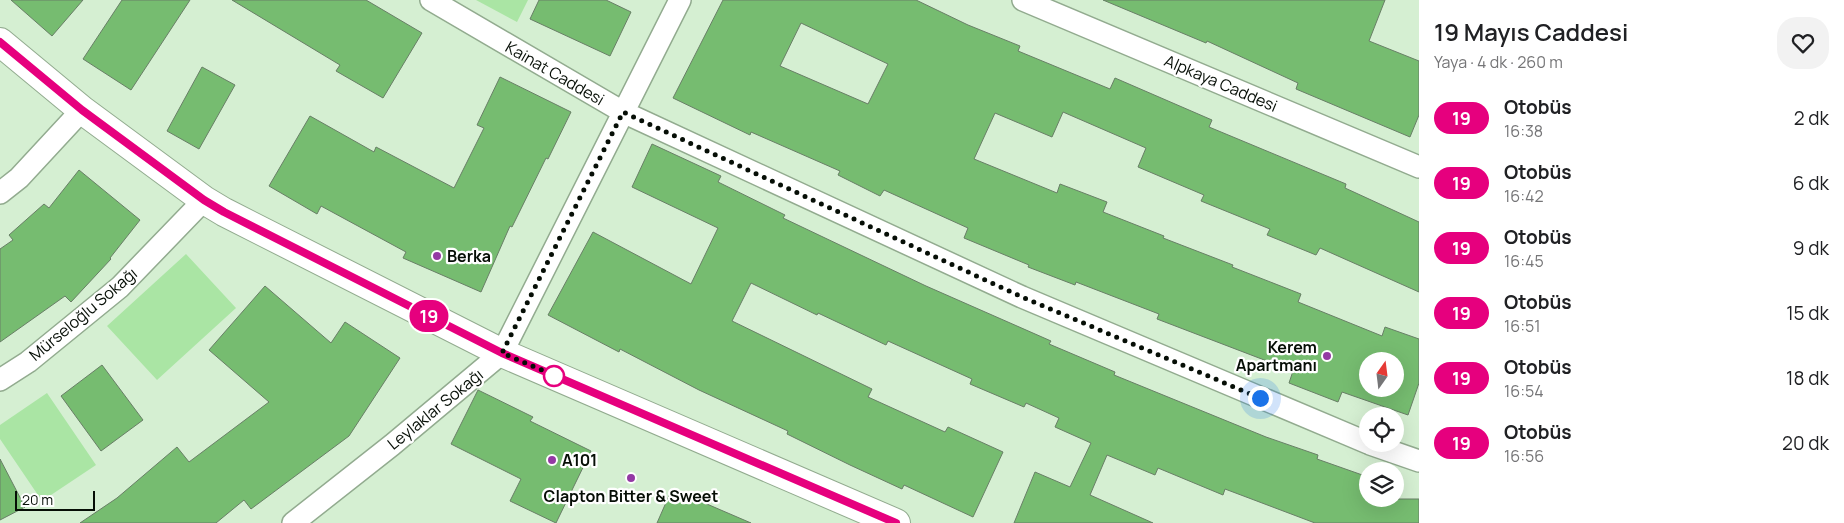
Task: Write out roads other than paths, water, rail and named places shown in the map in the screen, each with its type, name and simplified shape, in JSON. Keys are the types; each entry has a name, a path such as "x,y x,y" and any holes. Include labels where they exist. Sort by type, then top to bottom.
{"street":[{"name":"Kainat Caddesi","path":"431,0 623,112 1022,297 1359,439"},
{"name":"Leylaklar Sokağı","path":"292,523 392,445 502,353 680,0"},
{"name":"Alpkaya Caddesi","path":"1023,0 1419,167"},
{"path":"0,42 82,110 204,200 232,217 502,353 896,523"},
{"path":"0,193 19,178 82,110"},
{"name":"Mürseloğlu Sokağı","path":"0,380 28,362 120,287 204,200"},
{"name":"Kainat Caddesi","path":"1394,452 1419,461"}],"place":[{"name":"Berka","path":"437,256"},
{"name":"Kerem Apartmanı","path":"1327,356"},
{"name":"A101","path":"552,460"},
{"name":"Clapton Bitter & Sweet","path":"631,478"}]}
